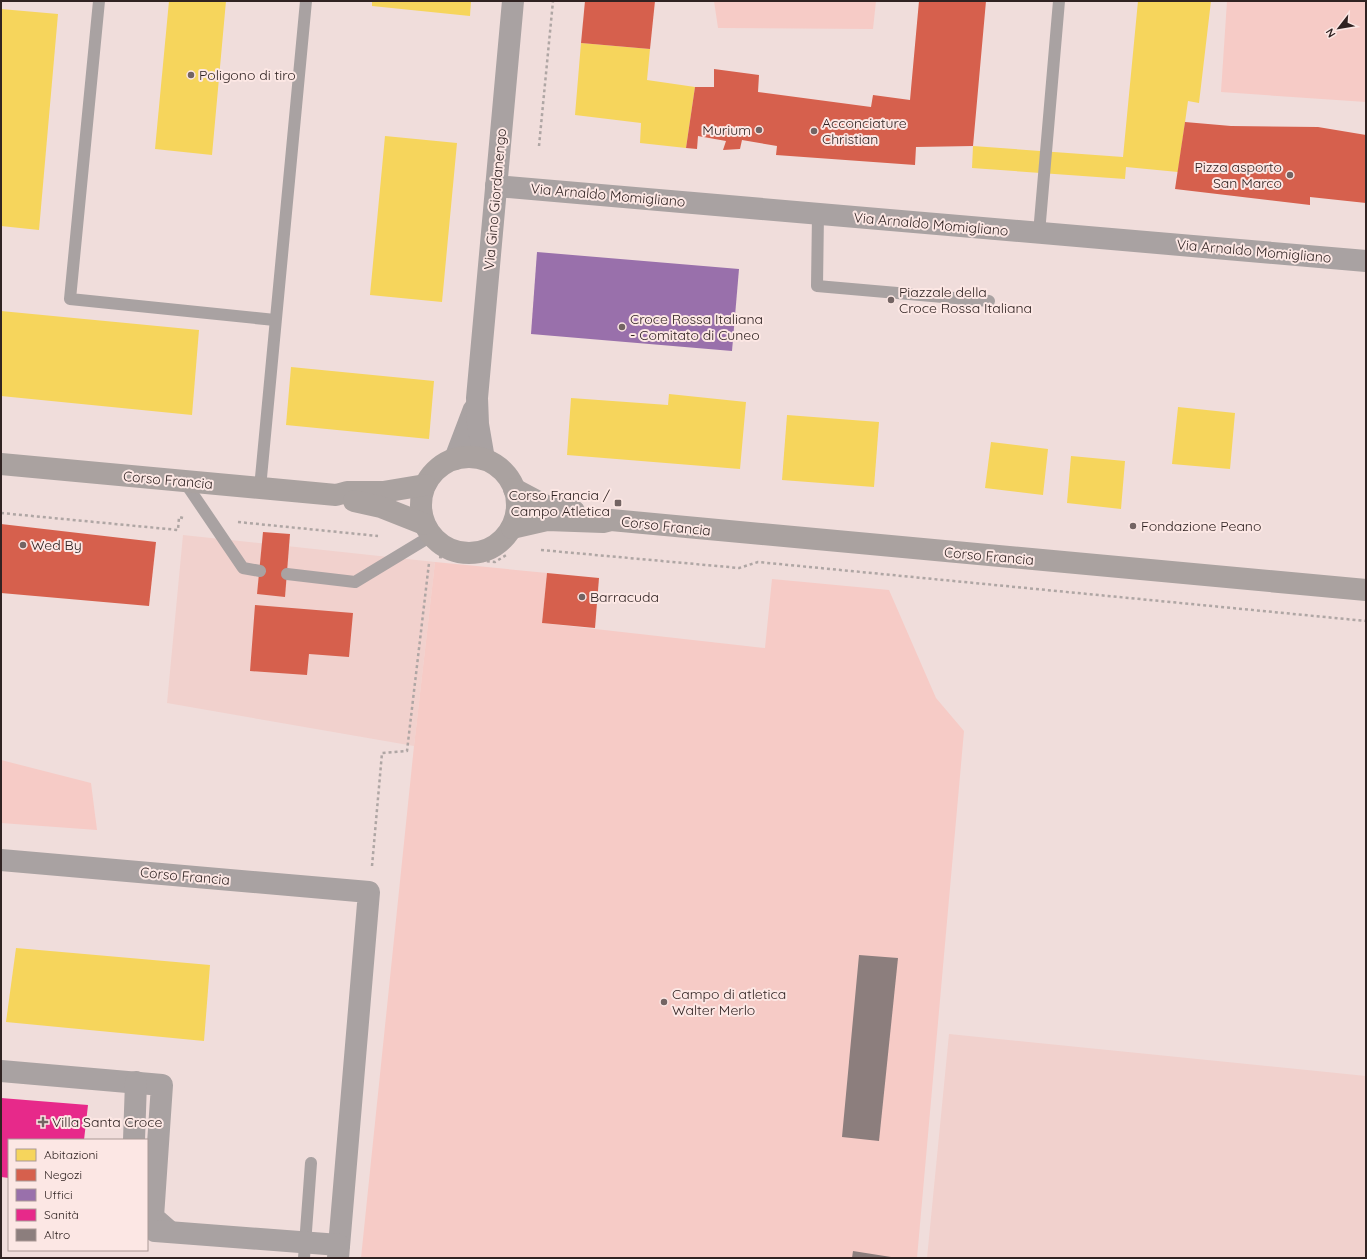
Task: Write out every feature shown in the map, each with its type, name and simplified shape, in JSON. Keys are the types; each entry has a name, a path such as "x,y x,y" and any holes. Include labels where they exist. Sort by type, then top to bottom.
{"main road":[{"path":"470,457 484,459 497,466 507,476 514,489 517,503 516,516 512,528 495,546 477,553 464,553 452,550 441,544 425,540 421,504 425,485 432,474 442,465 455,459 470,457"},
{"name":"Corso Francia","path":"1,464 336,495 347,492 383,492 425,485"},
{"name":"Corso Francia","path":"514,489 548,507 604,516 611,520"},
{"name":"Corso Francia","path":"336,495 346,500 381,507 425,540"},
{"name":"Corso Francia","path":"512,528 547,520 603,522 611,520 1366,590"}],"street":[{"name":"Via Gino Giordanengo","path":"484,459 478,424 477,398 513,1"},
{"name":"Via Arnaldo Momigliano","path":"496,186 1366,261"},
{"name":"Via Gino Giordanengo","path":"455,459 470,424 477,398"},
{"name":"Corso Francia","path":"1,860 369,892"},
{"path":"148,1232 169,1231 304,1250 339,1251 369,892"},
{"path":"1,1071 162,1085 152,1217 169,1231"},
{"path":"134,1139 136,1082"}],"lane":[{"path":"99,1 70,299 275,320"},
{"path":"260,488 306,1"},
{"path":"1039,233 1059,1"},
{"path":"818,214 817,286 989,301"},
{"path":"184,481 243,568 260,571"},
{"path":"287,574 355,582 425,540"},
{"path":"304,1250 311,1163"}],"path":[{"path":"539,146 553,1"},
{"path":"1,513 178,530 179,517 425,540 495,562 512,551"},
{"path":"369,892 382,753 407,751 425,540"},
{"path":"533,549 739,568 758,562 1366,620"}],"shaded area":[{"path":"714,1 876,1 873,29 718,28"},
{"path":"1227,1 1366,1 1366,102 1221,92"},
{"path":"183,535 435,562 414,746 167,703"},
{"name":"Campo di atletica Walter Merlo","path":"435,562 547,573 542,623 765,648 772,579 889,590 936,698 964,731 917,1258 361,1258 414,746"},
{"path":"1,760 91,783 97,830 1,823"},
{"path":"949,1034 1366,1076 1366,1258 927,1258"}],"building: Abitazioni":[{"name":"Poligono di tiro","path":"169,1 226,1 212,155 155,149"},
{"path":"372,1 471,1 470,16 372,6"},
{"path":"1138,1 1211,1 1199,103 1188,101 1178,172 1126,167 1125,179 972,168 973,146 1123,157"},
{"path":"1,9 58,14 39,230 1,226"},
{"path":"581,43 650,49 647,80 695,87 686,148 640,143 641,123 575,115"},
{"path":"385,136 457,143 442,302 370,295"},
{"path":"1,311 199,330 192,415 1,396"},
{"path":"291,367 434,381 429,439 286,425"},
{"path":"669,394 746,402 740,469 567,455 571,398 668,405"},
{"path":"1178,407 1235,413 1230,469 1172,464"},
{"path":"787,415 879,422 874,487 782,480"},
{"path":"991,442 1048,449 1043,495 985,488"},
{"path":"1071,456 1125,461 1121,509 1067,503"},
{"path":"16,948 210,965 204,1041 6,1022"}],"building: Negozi":[{"path":"585,1 655,1 650,49 581,43"},
{"path":"919,1 986,1 973,146 916,147 915,165 776,155 777,146 742,140 740,149 723,150 726,141 698,136 697,149 686,148 695,87 714,87 714,69 759,75 758,92 871,107 873,95 910,100"},
{"path":"1185,122 1231,126 1318,127 1366,135 1366,203 1310,197 1310,205 1175,189"},
{"path":"1,524 156,542 149,606 1,593"},
{"path":"263,532 290,534 285,597 257,594"},
{"path":"547,573 599,578 595,628 542,623"},
{"path":"255,605 353,613 349,657 309,654 307,675 250,671"}],"building: Uffici":[{"path":"537,252 739,269 732,351 531,334"}],"building: Sanità":[{"name":"Villa Santa Croce","path":"1,1098 88,1105 84,1139 8,1139 8,1178 1,1177"}],"building: Altro":[{"path":"859,955 898,958 879,1141 842,1137"},
{"path":"853,1251 891,1257 891,1258 852,1258"}],"place":[{"name":"Poligono di tiro","path":"191,75"},
{"name":"Murium","path":"759,130"},
{"name":"Acconciature Christian","path":"814,131"},
{"name":"Pizza asporto San Marco","path":"1290,175"},
{"name":"Piazzale della Croce Rossa Italiana","path":"891,300"},
{"name":"Croce Rossa Italiana - Comitato di Cuneo","path":"622,327"},
{"name":"Corso Francia / Campo Atletica","path":"618,503"},
{"name":"Fondazione Peano","path":"1133,526"},
{"name":"Wed By","path":"23,545"},
{"name":"Barracuda","path":"582,597"},
{"name":"Campo di atletica Walter Merlo","path":"664,1002"},
{"name":"Villa Santa Croce","path":"43,1122"}]}
